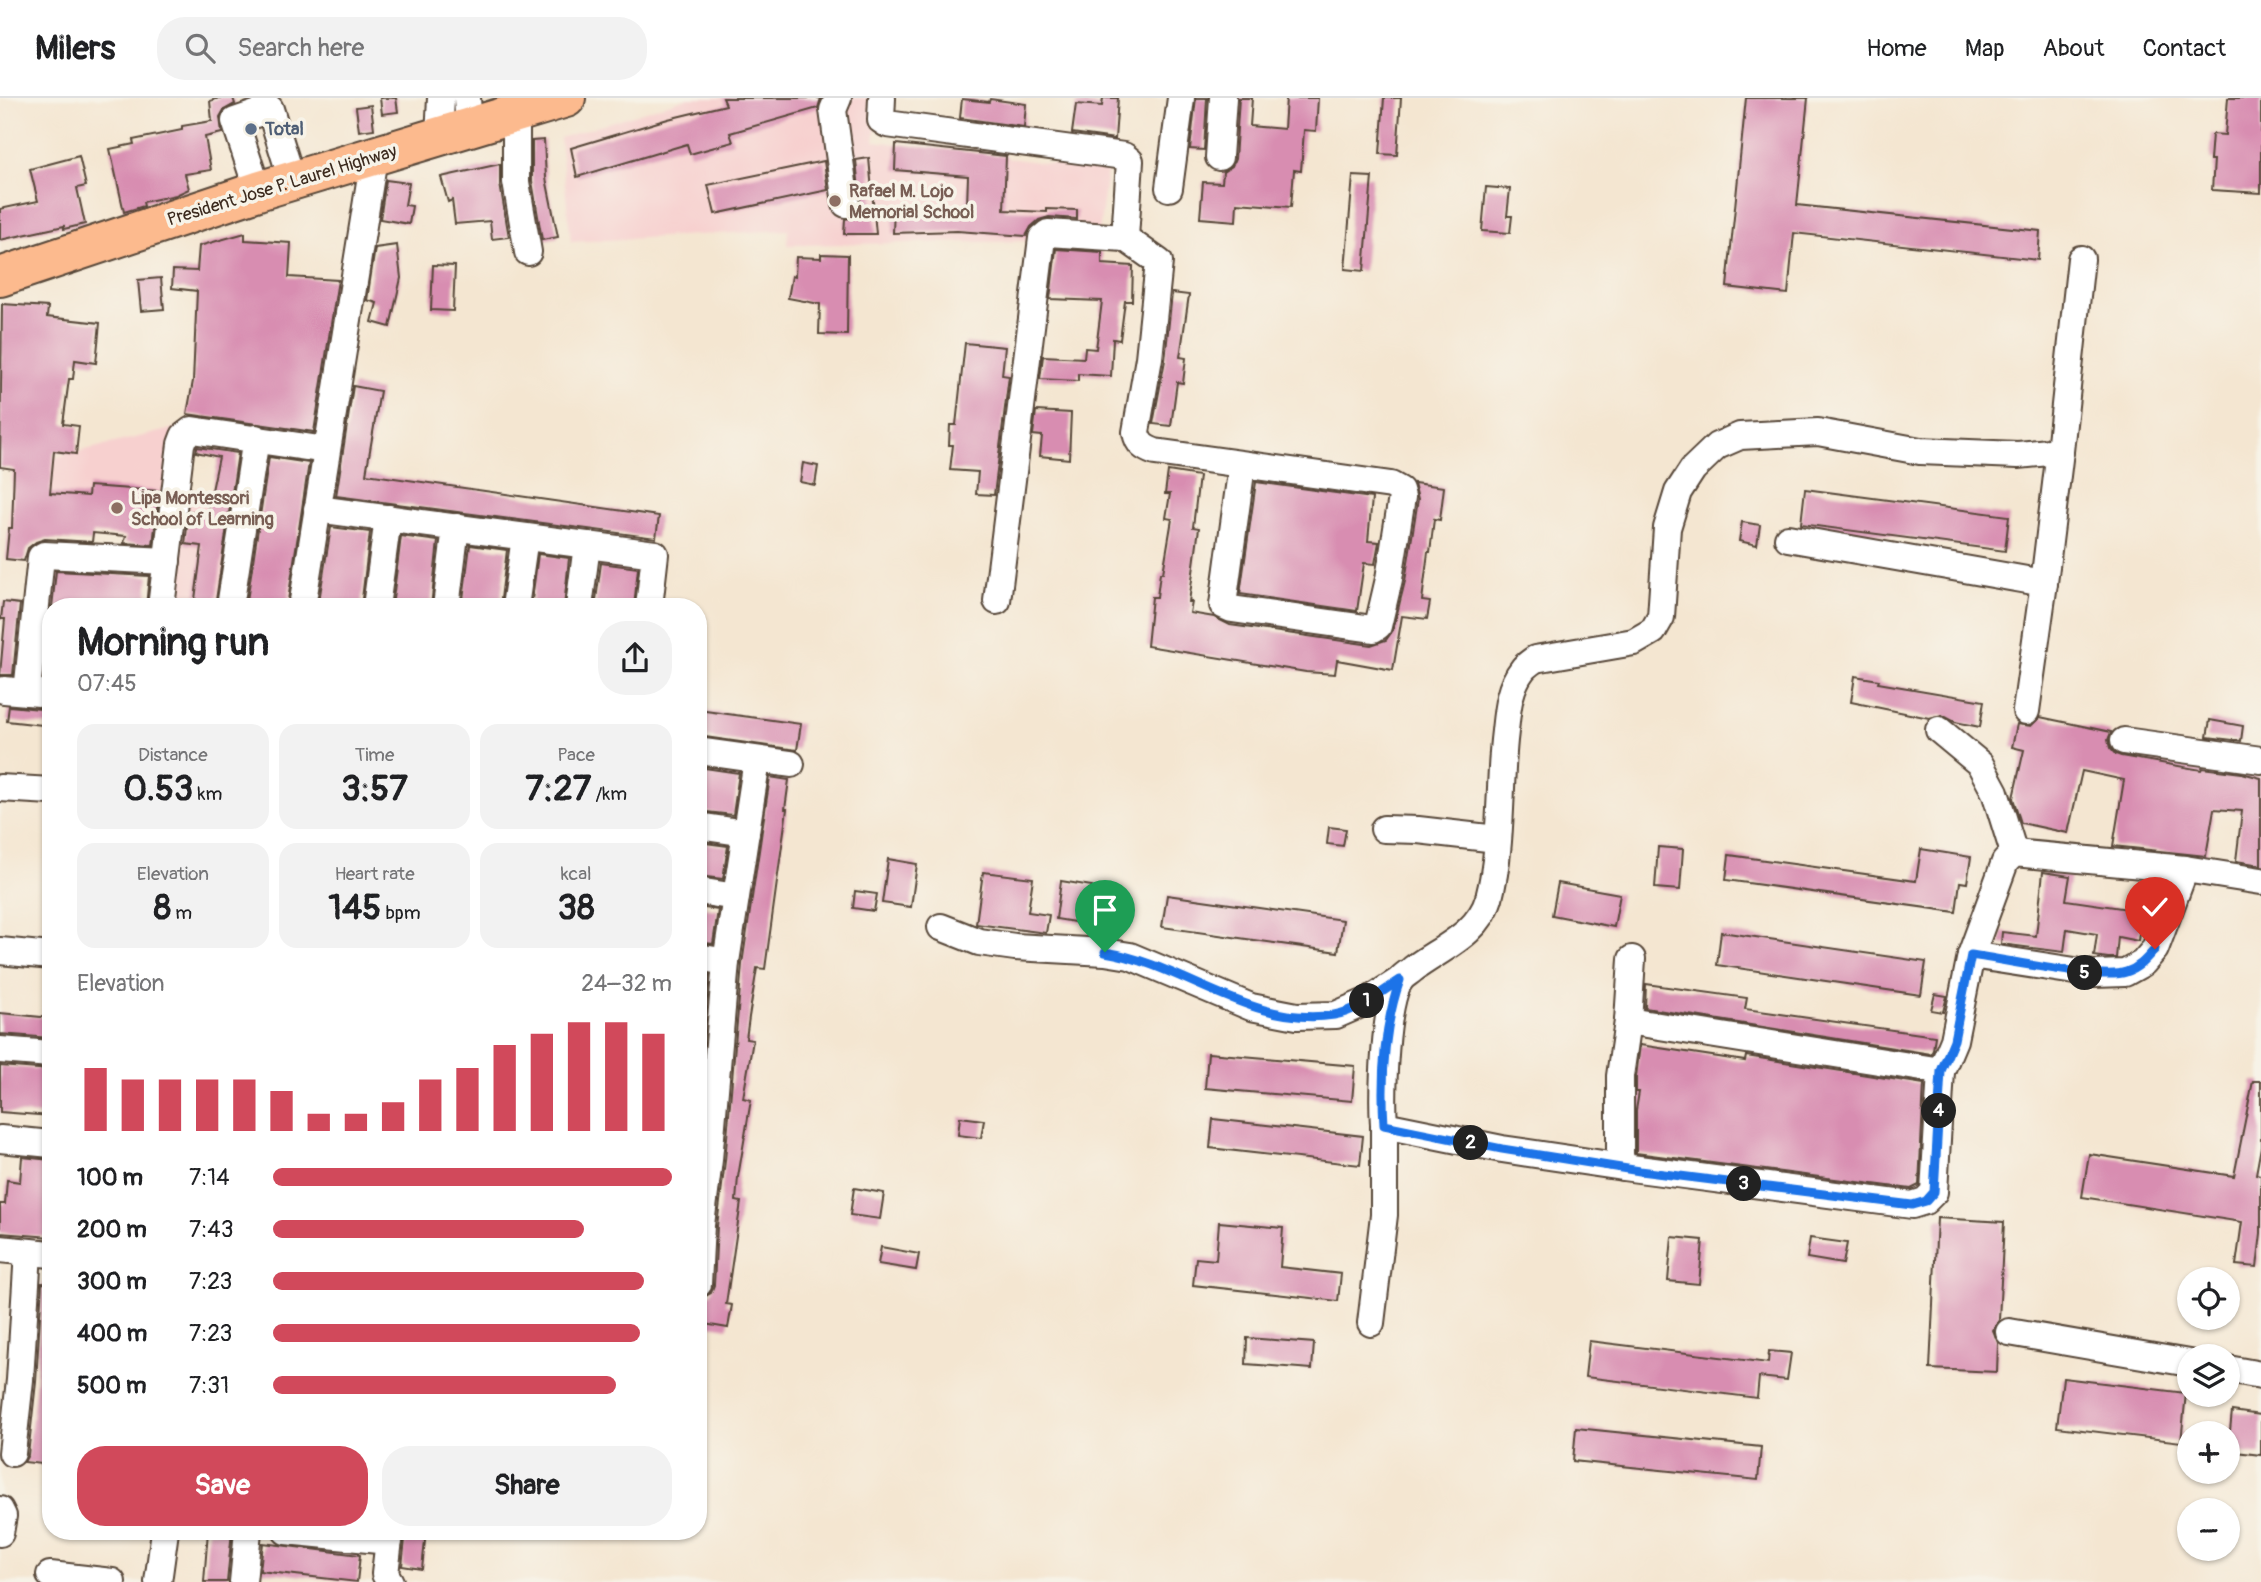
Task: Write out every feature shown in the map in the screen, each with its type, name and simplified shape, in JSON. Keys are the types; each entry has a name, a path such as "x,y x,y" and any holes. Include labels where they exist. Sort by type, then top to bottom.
{"highway":[{"name":"President Jose P. Laurel Highway","path":"0,277 275,186 374,157 458,121 516,113 566,98"}],"street":[{"path":"441,98 458,121"},
{"path":"838,98 832,110 846,204"},
{"path":"882,98 881,120 887,124 1124,156 1131,166 1125,238"},
{"path":"1169,188 1181,98"},
{"path":"1219,157 1223,98"},
{"path":"516,113 516,181 528,252"},
{"path":"303,598 374,157"},
{"path":"997,601 1042,238 1048,233 1125,238 1159,262 1149,358 1136,432 1137,441 1145,448 1155,452 1391,485 1400,490 1402,497 1390,579 1378,626 1373,629 1292,619 1232,609 1223,605 1242,465"},
{"path":"2026,711 2044,583 2081,258"},
{"path":"162,598 184,436 192,430 326,450"},
{"path":"941,927 979,942 1130,956 1251,1007 1297,1016 1336,1015 1368,1001 1463,936 1478,922 1488,901 1496,863 1507,708 1514,685 1524,667 1535,659 1634,642 1653,631 1661,617 1667,528 1678,492 1693,469 1717,446 1741,436 1818,432 1920,451 2018,455 2060,451"},
{"path":"231,598 256,438"},
{"path":"317,509 655,554 650,598"},
{"path":"377,598 388,518"},
{"path":"447,598 456,527"},
{"path":"515,598 525,537"},
{"path":"1788,538 2044,583"},
{"path":"580,598 586,545"},
{"path":"27,692 41,557 167,561"},
{"path":"1939,730 1980,764 1995,792 2014,853"},
{"path":"2124,741 2261,760"},
{"path":"707,752 791,764"},
{"path":"707,1070 709,1026 726,962 757,760"},
{"path":"0,788 42,790"},
{"path":"707,827 746,833"},
{"path":"1384,829 1497,839"},
{"path":"2014,853 2185,869 2261,881"},
{"path":"1384,1125 1502,1149 1623,1167 1912,1205 1926,1201 1934,1192 1941,1071 1954,1040 1971,955 2005,862 2014,853"},
{"path":"1971,955 2094,974 2124,973 2143,963 2155,949 2185,869"},
{"path":"707,892 736,897"},
{"path":"0,951 42,951"},
{"path":"707,959 726,962"},
{"path":"1623,1167 1620,1155 1620,1076 1628,1021 1632,959"},
{"path":"1371,1323 1384,1215 1382,1096 1385,1058 1390,1013 1400,980"},
{"path":"1628,1021 1941,1071"},
{"path":"0,1050 42,1053"},
{"path":"0,1139 42,1143"},
{"path":"0,1249 39,1253 10,1378 12,1453"},
{"path":"2009,1332 2177,1361"},
{"path":"2240,1371 2261,1375"},
{"path":"0,1510 3,1516 0,1533"},
{"path":"158,1582 164,1540"},
{"path":"243,1582 247,1540"},
{"path":"389,1540 385,1574 390,1582"},
{"path":"50,1575 112,1582"}],"shaded area":[{"name":"Rafael M. Lojo Memorial School","path":"687,98 880,98 874,141 1107,171 1098,240 787,245 788,230 571,242 560,138"},
{"name":"Lipa Montessori School of Learning","path":"180,427 171,496 278,519 273,551 302,557 294,598 252,598 225,594 224,598 168,598 177,542 8,526 12,468"}],"building":[{"path":"233,98 235,104 224,110 220,117 222,133 205,137 211,170 185,174 189,189 176,195 143,202 144,206 124,212 110,149 134,144 133,140 182,130 182,126 212,121 210,101"},
{"path":"380,98 396,98 398,112 382,114"},
{"path":"723,98 821,98 818,108 730,133 733,142 690,154 687,144 577,177 571,148 726,105"},
{"path":"1103,98 1118,98 1115,139 1072,133 1076,104 1102,106"},
{"path":"1196,98 1207,98 1204,150 1190,149"},
{"path":"1239,98 1252,98 1250,126 1284,129 1286,98 1318,98 1316,131 1304,130 1301,171 1294,170 1291,207 1237,203 1236,221 1200,218 1203,182 1222,183 1223,172 1232,166 1235,159"},
{"path":"1384,98 1401,98 1397,155 1380,154"},
{"path":"1746,98 1808,98 1797,205 2040,231 2038,260 1794,233 1788,294 1727,287"},
{"path":"2228,98 2261,98 2261,193 2212,190 2212,134 2225,135"},
{"path":"962,99 989,102 990,99 1026,104 1024,127 960,118"},
{"path":"371,105 374,129 359,131 356,107"},
{"path":"544,140 546,178 558,237 542,240 532,181 532,141"},
{"path":"896,144 1006,156 1004,210 1077,210 1077,219 1049,217 1039,220 1026,236 957,231 893,233 894,207 967,206 968,176 895,170"},
{"path":"79,156 86,186 77,188 85,224 0,240 0,209 38,201 30,169"},
{"path":"869,158 876,234 844,234 845,219 855,217 861,209 856,160"},
{"path":"824,161 828,190 715,214 708,185"},
{"path":"500,164 500,184 509,237 492,239 490,221 455,224 452,200 448,202 441,177"},
{"path":"1353,176 1372,177 1364,271 1345,269"},
{"path":"386,180 409,183 405,205 412,206 409,224 380,219"},
{"path":"1486,187 1510,189 1507,216 1512,216 1510,233 1482,231"},
{"path":"245,233 245,240 291,243 289,277 338,280 314,432 187,414 193,381 197,291 172,288 173,270 197,271 199,246"},
{"path":"397,245 401,278 390,327 372,322 377,303 367,300 375,248"},
{"path":"1056,249 1102,252 1102,264 1133,266 1132,301 1125,301 1120,340 1113,339 1111,376 1078,374 1078,381 1040,379 1043,356 1084,358 1085,348 1096,349 1102,301 1050,299"},
{"path":"821,254 848,255 847,335 819,334 820,304 788,298 792,276 795,277 796,257 821,258"},
{"path":"433,265 455,266 453,311 431,310"},
{"path":"161,278 164,309 141,311 138,280"},
{"path":"1172,293 1189,295 1180,357 1186,358 1183,383 1177,382 1171,426 1153,424 1165,360"},
{"path":"2,304 48,307 47,317 100,323 96,363 75,360 73,379 69,379 63,424 79,426 76,454 54,451 50,493 88,496 89,486 159,491 153,545 124,543 126,536 93,533 92,542 45,539 28,548 24,561 6,559 9,528 12,528 14,469 0,467"},
{"path":"965,343 1005,347 1002,375 1009,376 994,495 976,494 978,472 950,470 953,445 949,445 950,425 956,425"},
{"path":"353,386 380,391 366,474 659,516 656,538 336,496"},
{"path":"1036,411 1071,413 1069,459 1040,456 1042,436 1033,435"},
{"path":"197,447 238,453 216,598 195,598 202,546 185,544 189,511 207,514 219,457 196,452"},
{"path":"269,457 309,463 288,598 247,598"},
{"path":"803,463 818,466 815,485 800,482"},
{"path":"1168,471 1199,476 1193,527 1199,528 1189,602 1192,602 1190,613 1214,617 1230,625 1371,645 1386,640 1393,630 1405,581 1418,499 1414,483 1444,487 1440,520 1434,519 1428,552 1422,601 1430,602 1427,619 1402,616 1393,670 1337,660 1335,674 1306,672 1147,646 1152,597 1157,597 1172,519 1166,518 1170,494 1165,494"},
{"path":"1256,482 1372,498 1368,541 1379,542 1375,564 1364,563 1357,611 1240,594"},
{"path":"1805,489 2009,516 2005,551 1801,524"},
{"path":"1742,522 1760,525 1757,545 1739,541"},
{"path":"331,527 370,532 362,598 319,598"},
{"path":"401,536 438,541 432,598 393,598"},
{"path":"470,545 507,550 501,598 463,598"},
{"path":"538,554 569,558 565,598 532,598"},
{"path":"601,563 638,568 635,598 596,598"},
{"path":"56,571 149,576 147,598 53,598"},
{"path":"3,602 20,604 13,675 0,675 5,619 1,619"},
{"path":"1855,676 1879,680 1878,683 1984,701 1980,727 1955,722 1942,715 1929,718 1851,702"},
{"path":"9,706 42,709 42,725 7,721"},
{"path":"707,711 801,724 797,750 707,737"},
{"path":"2040,717 2111,732 2108,740 2110,748 2121,756 2261,778 2261,865 2236,861 2242,811 2214,809 2206,856 2113,846 2124,780 2082,771 2068,833 2021,823 2013,798 2024,750 2012,747 2017,724 2031,726"},
{"path":"2210,720 2243,726 2241,741 2207,737"},
{"path":"707,768 739,773 733,815 707,812"},
{"path":"770,777 789,780 765,969 757,968 746,1039 753,1040 743,1098 751,1100 738,1177 736,1201 741,1202 726,1304 732,1305 728,1328 707,1324 707,1295 714,1285 717,1226 742,964"},
{"path":"1329,827 1346,829 1343,846 1327,844"},
{"path":"707,843 728,846 723,879 707,877"},
{"path":"1658,847 1683,849 1680,890 1655,888"},
{"path":"1921,849 1971,857 1967,883 1960,882 1956,912 1726,880 1729,855 1916,881"},
{"path":"888,859 917,864 911,907 882,903"},
{"path":"983,872 1033,878 1028,912 1049,915 1046,933 976,924"},
{"path":"2043,872 2070,876 2066,900 2142,911 2138,941 2118,937 2116,958 2094,956 2097,934 2067,929 2064,952 2001,944 2002,932 2036,936"},
{"path":"1061,881 1092,886 1087,924 1056,919"},
{"path":"1558,883 1620,894 1614,927 1552,915"},
{"path":"855,891 877,894 874,911 853,908"},
{"path":"1167,895 1343,920 1338,952 1162,927"},
{"path":"707,908 718,910 713,944 707,943"},
{"path":"1721,932 1926,962 1921,995 1717,965"},
{"path":"1646,984 1747,998 1745,1009 1935,1036 1933,1050 1931,1054 1645,1008"},
{"path":"1935,994 1947,996 1943,1012 1931,1010"},
{"path":"0,1013 42,1017 42,1037 0,1034"},
{"path":"1640,1045 1745,1061 1746,1056 1924,1084 1919,1185 1911,1189 1636,1153 1636,1110 1639,1092 1636,1092 1636,1077"},
{"path":"1208,1053 1355,1066 1352,1101 1205,1088"},
{"path":"0,1066 42,1069 42,1115 0,1112"},
{"path":"2253,1081 2261,1081 2261,1147 2256,1174 2261,1175 2261,1233 2257,1267 2236,1265 2242,1222 2082,1197 2089,1154 2234,1176"},
{"path":"960,1117 984,1120 981,1138 958,1135"},
{"path":"1213,1119 1363,1136 1360,1165 1210,1148"},
{"path":"22,1157 42,1159 42,1236 0,1233 0,1204 5,1204 7,1180 20,1182"},
{"path":"854,1188 884,1193 880,1219 850,1215"},
{"path":"1937,1218 2004,1222 1999,1320 1993,1330 1998,1343 1997,1372 1930,1369"},
{"path":"1219,1222 1283,1228 1280,1267 1341,1274 1338,1301 1193,1285 1196,1258 1216,1260"},
{"path":"1672,1237 1703,1240 1699,1284 1668,1281"},
{"path":"1810,1238 1847,1243 1843,1264 1807,1258"},
{"path":"881,1247 919,1254 916,1270 878,1264"},
{"path":"42,1283 42,1464 24,1462 28,1455"},
{"path":"1247,1338 1314,1343 1312,1369 1246,1364"},
{"path":"1589,1341 1768,1363 1769,1351 1791,1353 1787,1380 1759,1377 1757,1398 1585,1377"},
{"path":"2063,1378 2177,1392 2177,1407 2185,1407 2183,1421 2177,1421 2177,1442 2057,1427"},
{"path":"2232,1411 2261,1415 2261,1455 2240,1452 2240,1421 2231,1421"},
{"path":"1576,1428 1761,1447 1758,1480 1573,1461"},
{"path":"207,1540 231,1540 227,1582 204,1582"},
{"path":"405,1540 425,1540 422,1569 402,1566"},
{"path":"263,1543 360,1555 357,1582 260,1571"}],"place":[{"name":"Total","path":"251,129"},
{"name":"Rafael M. Lojo Memorial School","path":"835,201"},
{"name":"Lipa Montessori School of Learning","path":"117,508"}],"route":[{"path":"1105,952 1130,956 1251,1007 1297,1016 1336,1015 1368,1001 1400,980 1390,1013 1385,1058 1382,1096 1384,1125 1502,1149 1640,1171 1912,1205 1926,1201 1934,1192 1941,1071 1954,1040 1971,955 2094,974 2124,973 2143,963 2155,949"}]}
